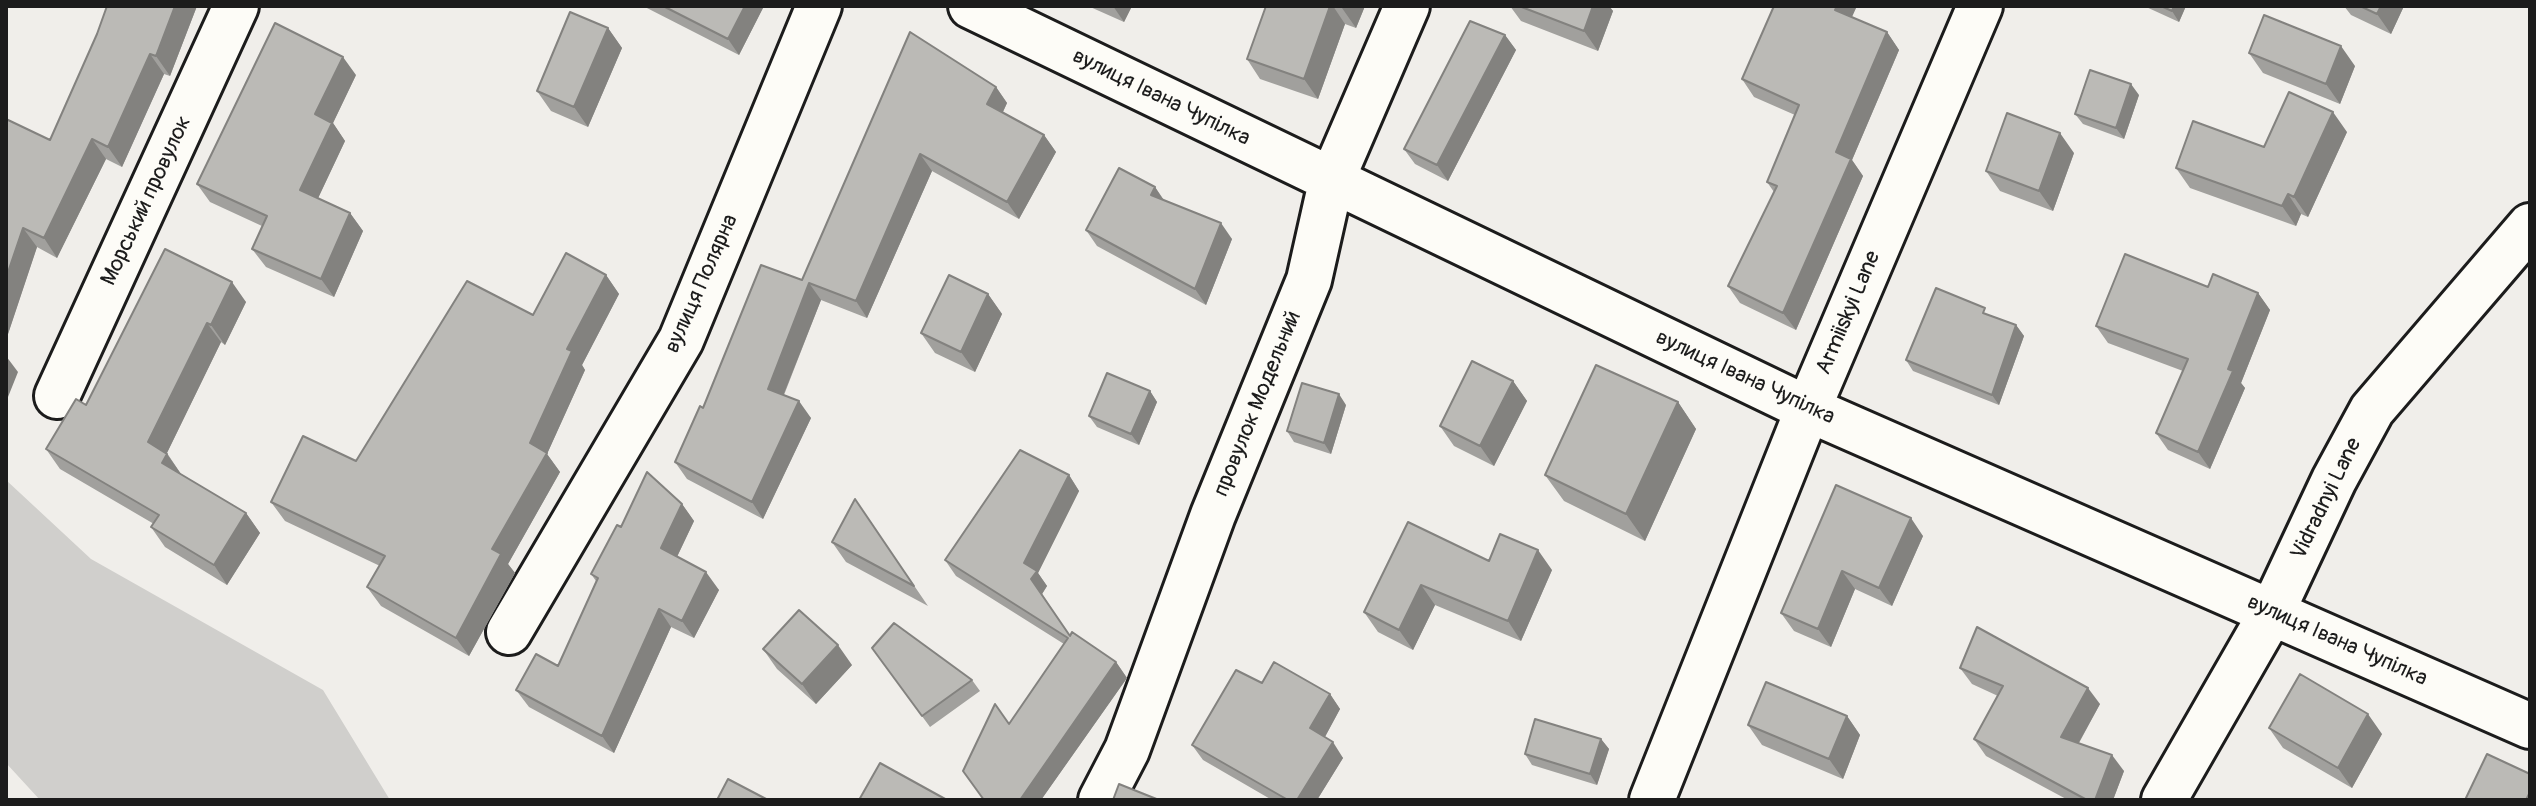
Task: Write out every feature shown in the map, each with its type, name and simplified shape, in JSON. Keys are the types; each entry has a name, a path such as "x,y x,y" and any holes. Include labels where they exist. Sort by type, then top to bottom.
{"street":[{"name":"Морський провулок","path":"57,396 236,6"},
{"name":"вулиця Полярна","path":"509,632 681,340 819,6"},
{"name":"вулиця Івана Чупілка","path":"971,6 1331,182 1808,409 2530,726"},
{"name":"провулок Модельний","path":"1101,800 1127,750 1213,515 1309,280 1331,182 1407,6"},
{"name":"Armiiskyi Lane","path":"1652,800 1808,409 1980,6"},
{"name":"Vidradnyi Lane","path":"2164,800 2272,612 2334,480 2372,410 2530,226"}],"shaded area":[{"path":"6,480 91,559 323,690 390,800 40,800 6,763"}],"building":[{"path":"107,6 175,6 156,56 150,54 108,147 92,139 44,238 23,228 6,278 6,119 50,140"},
{"path":"663,6 745,6 728,39"},
{"path":"1266,6 1330,6 1304,79 1247,59"},
{"path":"1519,6 1593,6 1584,31"},
{"path":"1774,6 1837,6 1835,10 1887,32 1836,152 1851,159 1783,313 1728,286 1777,186 1767,182 1799,105 1742,79"},
{"path":"2360,6 2381,6 2377,14"},
{"path":"570,12 608,28 574,107 537,91"},
{"path":"2264,15 2341,46 2326,84 2249,53"},
{"path":"1470,21 1505,35 1437,165 1404,149"},
{"path":"275,23 343,57 315,114 332,123 300,190 350,213 321,279 252,249 267,216 197,184"},
{"path":"910,32 996,87 987,104 1044,135 1007,202 920,154 856,301 809,283 768,389 799,401 752,502 675,462 700,406 703,408 761,265 802,280"},
{"path":"2090,70 2131,84 2116,128 2075,114"},
{"path":"2289,92 2333,112 2294,197 2288,194 2282,206 2176,168 2193,121 2264,147"},
{"path":"2007,113 2060,133 2039,191 1986,171"},
{"path":"1119,168 1155,187 1151,195 1221,223 1195,289 1086,230"},
{"path":"165,249 232,282 211,325 207,323 148,442 167,454 162,463 246,513 214,565 151,527 159,515 46,449 76,399 86,405"},
{"path":"566,253 606,275 567,349 572,351 530,443 547,453 492,549 501,554 456,638 367,587 385,556 271,502 303,436 356,461 467,281 533,315"},
{"path":"2125,254 2208,287 2213,274 2258,293 2228,369 2233,371 2198,452 2156,433 2188,359 2096,326"},
{"path":"949,275 988,294 961,352 921,333"},
{"path":"1936,288 1985,308 1983,313 2016,325 1992,395 1906,360"},
{"path":"1472,361 1513,381 1480,446 1440,426"},
{"path":"1596,365 1678,402 1626,514 1545,475"},
{"path":"1107,373 1150,391 1131,434 1089,416"},
{"path":"1302,383 1339,394 1324,443 1287,431"},
{"path":"1020,450 1069,475 1024,563 1037,571 1031,579 1070,636 1072,632 1116,662 1020,800 984,800 963,771 995,704 1009,724 1068,638 945,560"},
{"path":"647,472 682,504 661,548 706,572 682,621 659,609 602,736 516,690 536,654 558,666 598,578 591,574 617,525 621,527"},
{"path":"1836,485 1911,518 1879,588 1842,571 1818,629 1781,613"},
{"path":"855,499 914,586 832,542"},
{"path":"1408,522 1489,561 1500,534 1538,550 1508,621 1421,585 1399,630 1364,612"},
{"path":"799,610 838,645 802,684 763,649"},
{"path":"894,623 972,680 922,716 872,648"},
{"path":"1977,627 2088,688 2061,737 2112,755 2095,800 2087,800 1974,739 2003,686 1960,668"},
{"path":"1274,662 1330,694 1310,728 1333,742 1297,800 1288,800 1192,745 1236,670 1262,683"},
{"path":"2300,674 2368,714 2338,768 2269,728"},
{"path":"1766,682 1847,716 1829,759 1748,725"},
{"path":"1535,719 1601,739 1590,774 1525,754"},
{"path":"2487,754 2530,774 2530,792 2526,800 2465,800"},
{"path":"880,763 947,800 859,800"},
{"path":"728,779 768,800 717,800"},
{"path":"1119,784 1159,800 1113,800"}]}
